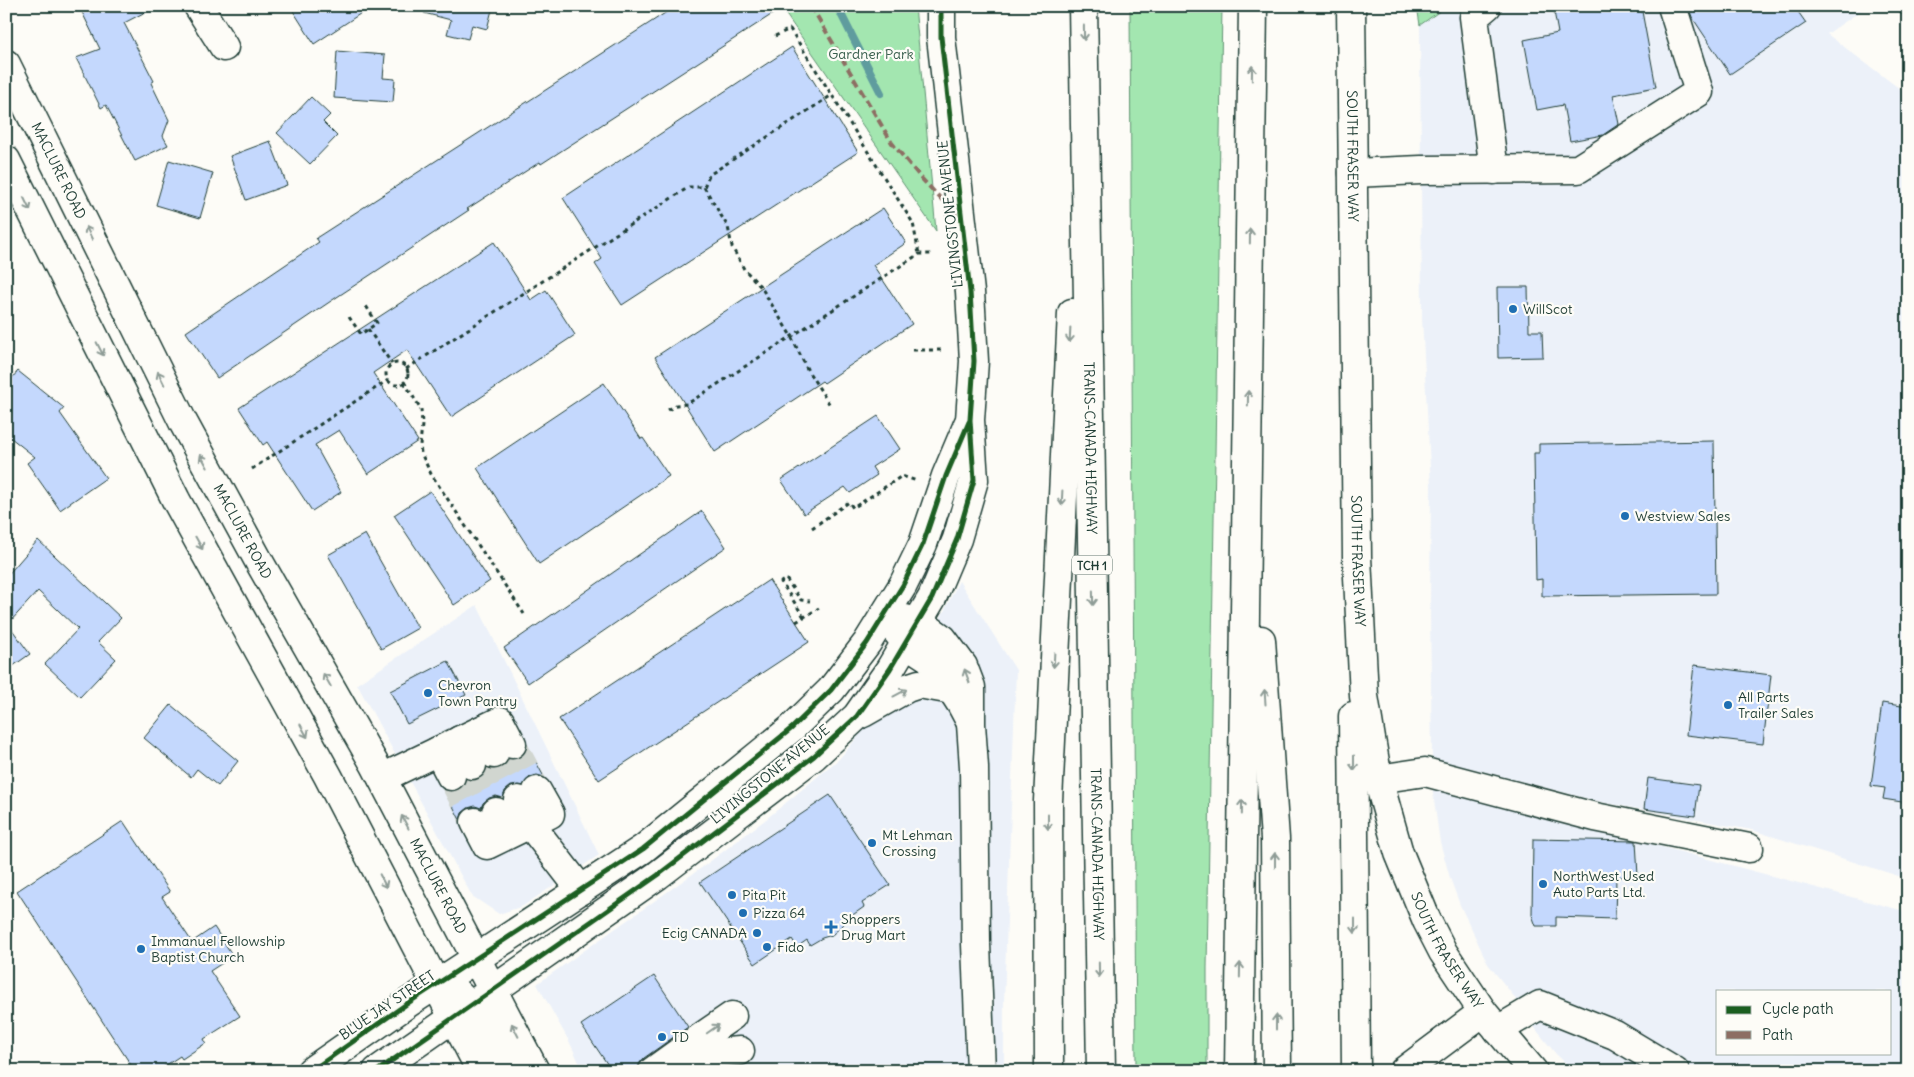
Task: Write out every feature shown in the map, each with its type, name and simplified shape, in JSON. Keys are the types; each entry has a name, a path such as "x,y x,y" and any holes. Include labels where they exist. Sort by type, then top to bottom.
{"main road":[{"path":"198,6 224,47"},
{"name":"LIVINGSTONE AVENUE","path":"462,1012 658,876 814,756 857,716 913,632 932,598 957,539 974,480 970,420 974,360 970,292 941,37 941,6"},
{"name":"TRANS-CANADA HIGHWAY","path":"1083,6 1101,1071"},
{"path":"1239,1071 1253,6"},
{"name":"SOUTH FRASER WAY","path":"1351,6 1357,557 1364,696 1378,779 1399,854 1427,921 1443,952 1490,1021 1533,1071"},
{"path":"1487,6 1474,17 1494,170"},
{"path":"1353,173 1421,170 1578,169 1699,92 1672,6"},
{"path":"1049,1071 1048,801 1084,59"},
{"name":"MACLURE ROAD","path":"6,64 183,422 261,565 382,778 535,1071"},
{"path":"6,160 176,500 328,776 436,985 462,1012 508,1071"},
{"name":"LIVINGSTONE AVENUE","path":"477,958 643,849 792,728 831,690 867,643 903,585 923,544 946,476 970,420"},
{"path":"1247,447 1275,839 1277,1071"},
{"path":"1356,1071 1353,671 1357,557"},
{"path":"884,615 913,632 943,639 963,666 971,688 981,1071"},
{"path":"913,632 928,658 952,690 971,724"},
{"path":"857,716 907,688 919,684 952,690"},
{"path":"382,778 460,740 500,721 482,760 460,740"},
{"path":"1378,779 1424,772 1595,817 1749,848"},
{"path":"511,814 582,890"},
{"name":"BLUE JAY STREET","path":"311,1071 477,958"},
{"path":"1404,1071 1490,1021 1540,1005 1616,1035 1675,1071"},
{"path":"377,1071 462,1012"},
{"path":"462,1012 481,1071"},
{"path":"653,1071 689,1054 732,1016"},
{"path":"689,1054 740,1051"}],"path":[{"path":"774,36 790,30 913,223 919,254"},
{"path":"704,187 709,175 832,95"},
{"path":"406,369 689,187 704,187"},
{"path":"704,187 728,227 732,247 744,268 760,287 791,336 808,371 830,404"},
{"path":"668,410 676,405 687,404 919,254 934,254"},
{"path":"349,317 361,334 377,323 366,306"},
{"path":"368,329 392,364"},
{"path":"913,350 942,350"},
{"path":"392,364 402,364 406,369 407,378 404,382 396,384 388,380 386,372 392,364"},
{"path":"252,469 388,380"},
{"path":"404,382 421,409 420,454 431,474 524,614"},
{"path":"812,528 848,502 853,508 902,476 925,483"},
{"path":"804,617 781,582 786,579 801,600 810,601"},
{"path":"796,622 819,608"}],"shaded area":[{"path":"1447,6 1868,6 1827,34 1908,95 1908,879 1752,830 1601,802 1432,758 1431,486 1422,318 1420,25"},
{"name":"Mt Lehman Crossing","path":"959,581 1016,670 1004,1003 1004,1071 583,1071 570,1043 537,984 704,866 765,820 839,759 916,668"},
{"path":"477,605 599,855 523,906 499,914 472,896 357,684"},
{"path":"1432,786 1908,912 1908,1071 1574,1071 1556,1054 1538,1032 1512,994 1488,964 1460,905 1440,842"},
{"path":"434,1061 454,1071 403,1071 415,1062"}],"green space":[{"name":"Gardner Park","path":"780,6 915,6 936,231"},
{"path":"1130,6 1222,6 1207,1071 1136,1071"},
{"path":"1417,6 1447,6 1420,25"},
{"path":"1893,6 1908,6 1908,21"}],"building":[{"path":"79,6 157,6 124,23 154,81 151,83 169,120 163,136 168,145 135,161 106,105 101,108 76,58 100,49"},
{"path":"290,6 372,6 314,44"},
{"path":"425,6 493,6 487,29 472,25 468,39 447,34 451,20 424,13"},
{"path":"676,6 785,6 541,164 540,162 467,209 469,210 217,378 186,332 319,242 316,238"},
{"path":"1553,6 1641,6 1656,87 1613,95 1619,124 1603,135 1570,141 1563,105 1537,110 1524,40 1558,33"},
{"path":"1688,6 1794,6 1806,23 1730,74 1692,17"},
{"path":"792,47 858,152 622,305 595,264 602,259 563,198"},
{"path":"337,51 385,55 383,78 395,79 393,102 334,98"},
{"path":"311,97 330,115 323,122 337,136 310,164 277,133"},
{"path":"270,141 287,185 246,200 230,156"},
{"path":"169,160 213,173 200,218 156,205"},
{"path":"883,208 906,243 873,265 912,324 824,383 822,381 715,452 655,357"},
{"path":"494,242 531,300 546,290 575,335 451,417 407,350 373,373 418,441 368,474 339,430 315,445 341,492 312,511 267,442 263,445 239,408"},
{"name":"WillScot","path":"1497,287 1528,287 1529,331 1542,331 1543,357 1498,358"},
{"path":"18,371 64,408 60,413 106,478 60,510 27,463 35,457 6,434 6,385"},
{"path":"604,383 641,439 643,438 669,476 539,564 477,468"},
{"path":"878,416 900,449 872,467 877,475 850,493 845,487 804,514 781,480"},
{"name":"Westview Sales","path":"1714,441 1716,594 1542,596 1542,579 1536,580 1534,453 1539,453 1539,444"},
{"path":"430,491 490,581 454,605 394,515"},
{"path":"702,511 726,547 528,683 504,648"},
{"path":"365,534 418,628 381,649 328,555"},
{"path":"38,540 121,618 98,642 116,659 80,697 45,664 78,629 38,591 8,624 30,654 6,671 6,577"},
{"path":"769,580 809,642 599,780 559,719"},
{"name":"Chevron Town Pantry","path":"448,661 466,695 407,724 390,691"},
{"name":"All Parts Trailer Sales","path":"1694,665 1771,675 1763,744 1686,735"},
{"path":"1882,703 1908,707 1908,803 1883,799 1885,788 1871,786"},
{"path":"171,705 238,761 218,786 197,769 191,777 144,738"},
{"path":"527,745 544,777 537,775 530,777 523,786 511,786 505,791 503,798 496,796 489,798 483,803 481,808 475,806 468,808 462,813 460,820 445,790 451,792 459,790 464,785 466,779 471,781 479,779 485,774 487,768 494,770 501,768 508,759 520,758 525,753"},
{"path":"1648,778 1699,785 1695,816 1644,809"},
{"path":"830,795 890,885 862,903 864,907 847,919 832,935 810,945 807,940 797,947 792,939 755,964 700,882"},
{"name":"Immanuel Fellowship Baptist Church","path":"123,821 170,892 162,897 192,942 214,927 233,956 210,971 240,1016 204,1039 206,1043 182,1059 180,1056 157,1071 135,1071 17,891"},
{"path":"1533,839 1636,841 1638,876 1616,877 1615,919 1556,917 1556,926 1536,926 1532,915"},
{"path":"654,976 688,1027 644,1058 639,1064 638,1071 612,1071 581,1025"}],"waterway":[{"path":"837,6 881,93"}],"tunnel":[{"path":"512,744 537,791"},
{"path":"494,754 518,800"},
{"path":"472,765 496,812"},
{"path":"451,776 475,822"}],"marked path":[{"path":"811,6 892,143 922,179 961,220"}],"cycle path":[{"path":"377,1071 658,875 814,756 857,716 890,669 932,598 957,539 974,480 970,420 974,361 970,292 941,37 941,6"},
{"path":"311,1071 408,1003 643,849 792,728 831,690 867,643 903,585 923,544 946,476 969,422"}],"place":[{"name":"WillScot","path":"1513,309"},
{"name":"Westview Sales","path":"1625,516"},
{"name":"Chevron Town Pantry","path":"428,693"},
{"name":"All Parts Trailer Sales","path":"1728,705"},
{"name":"Mt Lehman Crossing","path":"872,843"},
{"name":"NorthWest Used Auto Parts Ltd.","path":"1543,884"},
{"name":"Pita Pit","path":"732,895"},
{"name":"Pizza 64","path":"743,913"},
{"name":"Shoppers Drug Mart","path":"831,927"},
{"name":"Ecig CANADA","path":"757,933"},
{"name":"Fido","path":"767,947"},
{"name":"Immanuel Fellowship Baptist Church","path":"141,949"},
{"name":"TD","path":"662,1037"}]}
